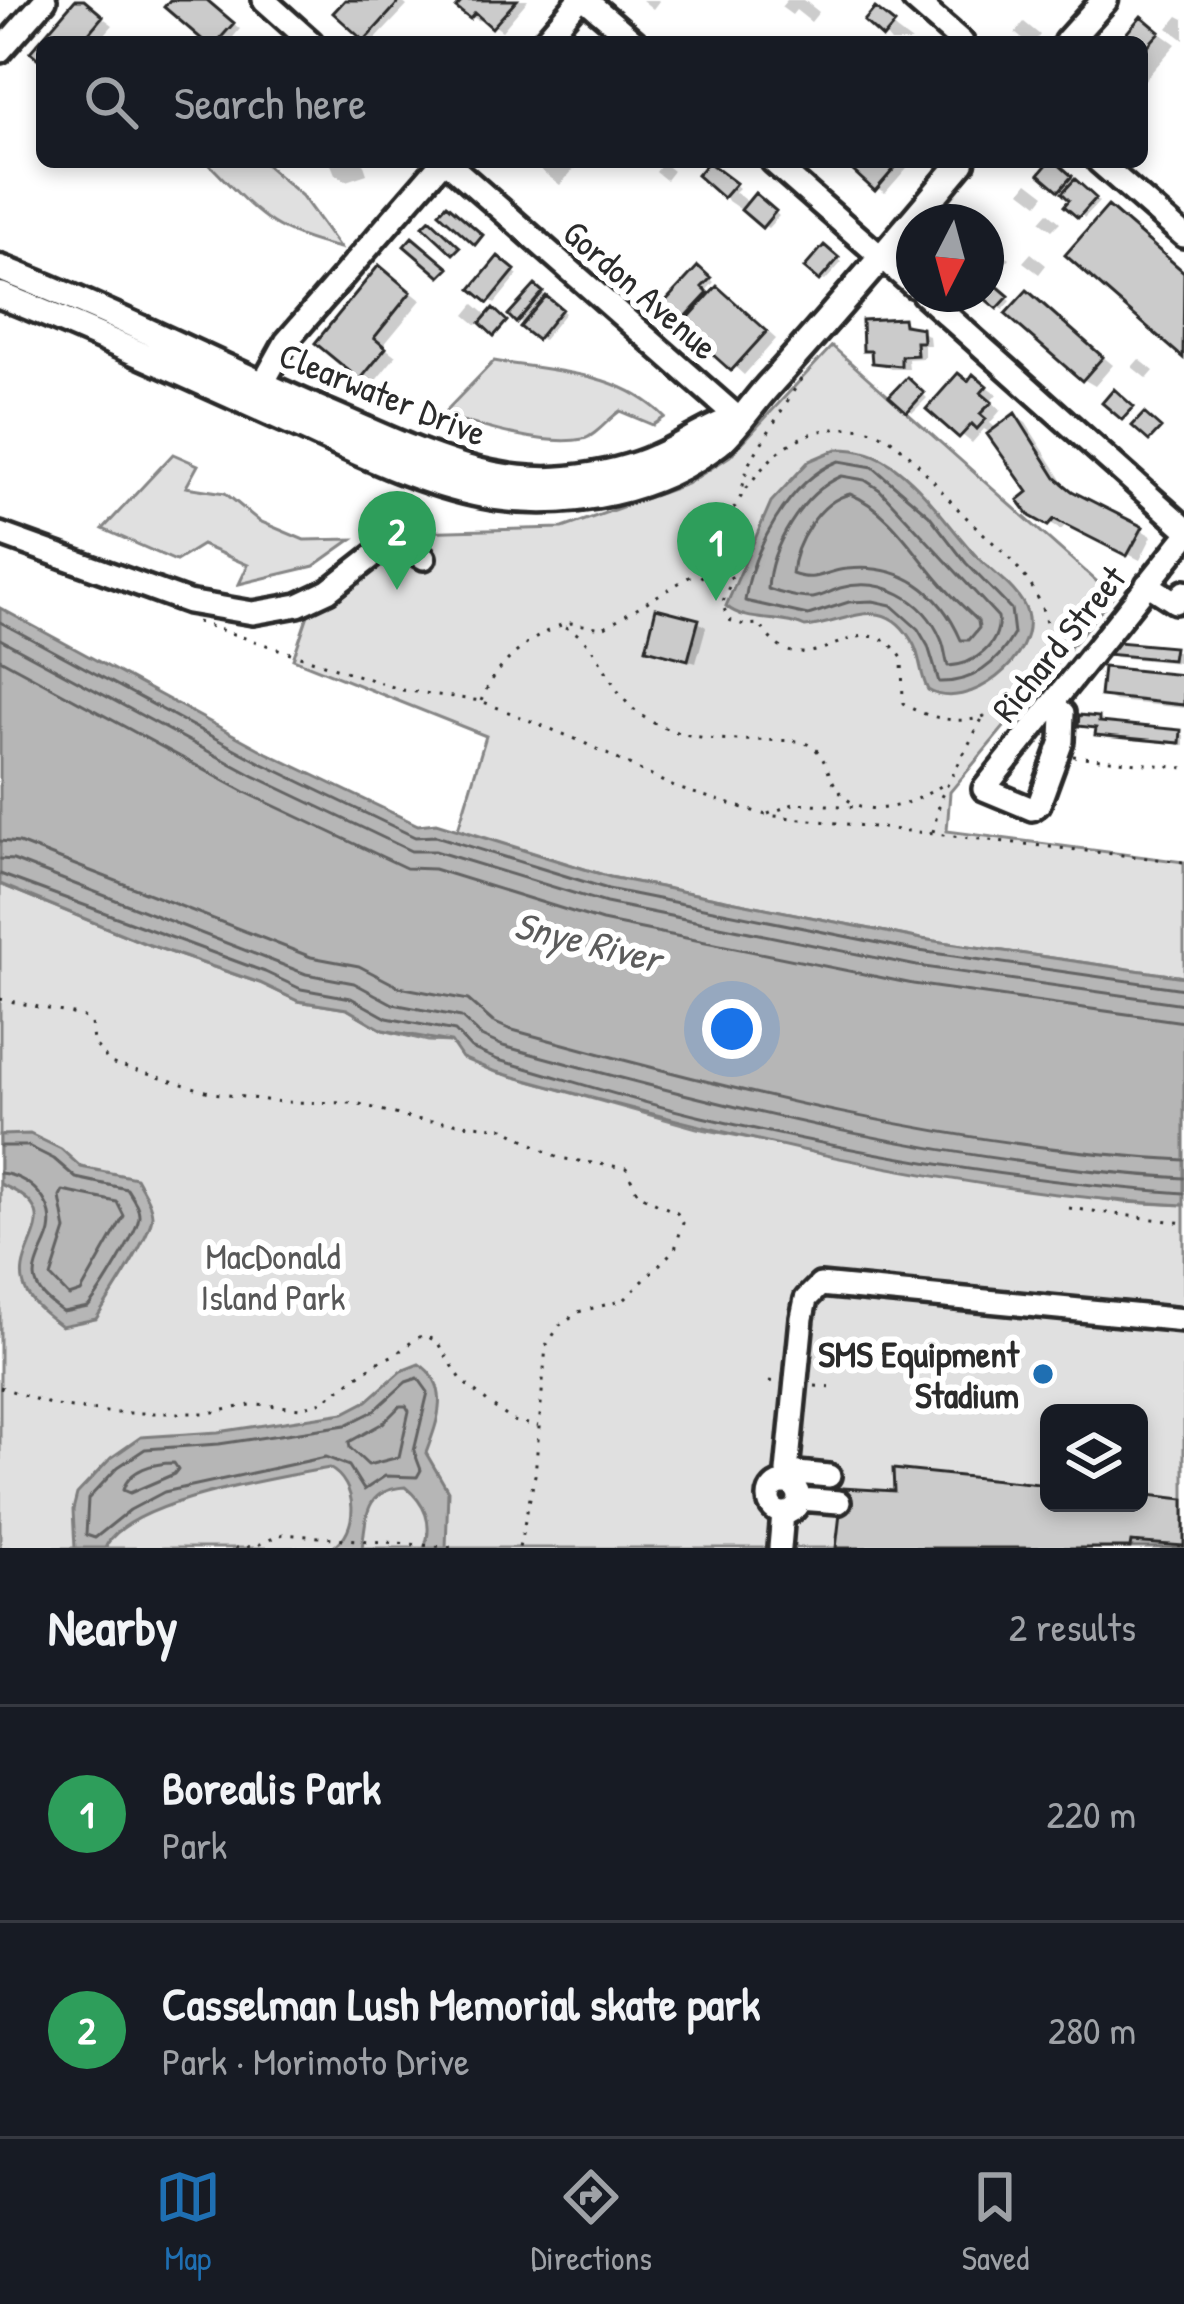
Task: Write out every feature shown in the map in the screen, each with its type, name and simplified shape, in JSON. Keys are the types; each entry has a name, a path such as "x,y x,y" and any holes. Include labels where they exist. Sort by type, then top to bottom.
{"main road":[{"path":"1072,36 1105,0"},
{"name":"Clearwater Drive","path":"0,268 77,299 256,394 440,483 492,496 579,498 644,483 726,438 738,418 957,168"},
{"name":"Clearwater Drive","path":"0,295 256,394"}],"street":[{"path":"0,51 45,0"},
{"path":"264,0 304,36"},
{"path":"549,36 582,0 627,36"},
{"path":"914,0 955,36"},
{"path":"256,394 286,342 439,168"},
{"name":"Gordon Avenue","path":"451,168 738,418"},
{"path":"780,168 896,270"},
{"path":"1107,168 1184,236"},
{"path":"943,312 1184,527"},
{"path":"0,534 188,602 253,613 298,605 328,591 383,548 404,546 424,558"},
{"name":"Richard Street","path":"1052,704 1063,713 1062,740 1039,804 1032,809 984,789 1052,704 1148,584 1184,539"},
{"path":"1148,584 1181,599"},
{"path":"779,1548 789,1492 806,1299 827,1282 1184,1320"},
{"path":"789,1492 829,1476"},
{"path":"789,1492 838,1502"}],"path":[{"path":"740,500 748,465 806,371"},
{"path":"587,642 599,628 695,572 740,500 782,447 812,431 860,428 889,439 1005,552 1038,598 1047,636 1045,651 1020,684 983,717 947,782 932,834"},
{"path":"695,572 704,578 719,569 728,572 732,579 722,604 729,620 760,624 772,643 789,653 813,654 852,636 876,638 902,658 901,697 910,709 939,719 983,717"},
{"path":"192,620 402,690 481,701 578,740 674,787 766,814 1184,862"},
{"path":"481,701 499,667 526,644 571,623 599,628"},
{"path":"558,626 587,642 620,694 650,724 713,738 812,745 844,796 866,807"},
{"path":"1072,756 1184,768"},
{"path":"766,814 796,803 908,805 947,782"},
{"path":"0,998 82,1016 91,1024 93,1042 110,1063 213,1094 281,1102 356,1103 413,1119 504,1128 558,1158 626,1168 638,1195 677,1213 683,1223 675,1249 624,1300 578,1312 560,1325 546,1346 535,1475 519,1548"},
{"path":"1069,1208 1184,1223"},
{"path":"0,1387 55,1406 115,1413 208,1413 256,1403 301,1408 322,1402 374,1364 427,1336 437,1342 463,1382 490,1405 513,1420 539,1427"},
{"path":"796,1384 837,1387"},
{"path":"235,1548 255,1546 283,1534 459,1548"}],"green space":[{"path":"213,168 270,168 302,196 340,248 279,227"},
{"path":"832,346 1113,596 950,792 947,831 1184,862 1184,977 921,939 610,877 458,829 486,736 293,659 311,606 346,591 413,532 563,528 687,484 730,456"},
{"path":"494,361 607,382 628,390 665,417 653,425 620,411 588,438 568,441 512,434 442,415"},
{"path":"173,454 198,465 186,487 225,493 259,521 304,540 352,539 314,566 239,584 248,565 202,545 176,561 103,529"},
{"name":"MacDonald Island Park","path":"0,884 298,1001 347,1009 383,1030 452,1042 493,1071 697,1128 953,1177 1123,1202 1184,1205 1184,1548 0,1548"}],"water":[{"path":"837,449 869,453 897,469 1019,597 1028,630 1022,647 997,677 980,688 944,695 928,690 914,645 891,618 865,614 805,627 744,615 726,606 771,502 809,461"},
{"name":"Snye River","path":"0,608 267,753 418,825 436,823 610,877 921,939 1184,977 1184,1205 1009,1188 922,1174 749,1138 493,1071 462,1058 451,1042 383,1030 347,1009 298,1001 0,884"},
{"path":"30,1134 61,1149 81,1167 136,1178 150,1205 145,1236 96,1319 61,1326 27,1293 24,1261 37,1221 34,1208 23,1196 0,1184 0,1135"},
{"path":"419,1364 436,1382 439,1393 438,1416 426,1453 448,1491 446,1548 424,1548 426,1514 405,1487 382,1493 370,1506 362,1548 332,1548 347,1530 352,1507 346,1484 329,1468 172,1504 119,1531 105,1548 75,1548 77,1494 111,1458 141,1437 218,1432 344,1413 367,1401 401,1371"}],"building":[{"path":"75,0 84,0 103,16 86,36 44,36"},
{"path":"170,0 207,0 234,23 222,36 198,36 164,7"},
{"path":"345,0 401,0 369,36 358,36 333,13"},
{"path":"463,0 517,0 492,28 475,13 470,19 456,8"},
{"path":"875,8 895,24 881,36 864,21"},
{"path":"1141,16 1160,32 1148,45 1148,36 1124,36"},
{"path":"703,168 716,168 736,183 723,198 697,175"},
{"path":"852,168 895,168 875,191"},
{"path":"1044,168 1063,168 1072,176 1059,191 1039,174"},
{"path":"1075,179 1096,198 1078,218 1064,206 1069,200 1062,193"},
{"path":"755,193 776,211 762,228 741,210"},
{"path":"447,204 483,235 475,245 439,213"},
{"path":"1108,206 1184,272 1183,358 1065,255"},
{"path":"430,219 460,247 453,254 423,226"},
{"path":"412,237 449,268 440,277 404,246"},
{"path":"824,245 839,258 819,281 804,268"},
{"path":"498,256 515,270 488,303 471,289"},
{"path":"379,265 411,292 374,338 386,348 360,380 315,343"},
{"path":"698,266 711,278 702,287 708,293 681,322 662,305"},
{"path":"535,285 543,292 516,323 508,315"},
{"path":"717,286 767,331 731,371 681,326"},
{"path":"1027,290 1103,357 1082,381 1005,314"},
{"path":"546,296 562,309 537,340 520,327"},
{"path":"493,308 507,321 494,336 480,323"},
{"path":"903,318 904,325 922,328 917,355 901,356 901,366 872,363 871,351 863,351 862,320"},
{"path":"958,373 968,381 973,374 987,386 981,393 992,402 980,414 986,419 977,429 972,424 959,438 926,409"},
{"path":"907,377 924,393 907,412 889,396"},
{"path":"1114,389 1134,407 1122,420 1102,403"},
{"path":"1015,413 1056,478 1143,527 1127,556 1054,519 1048,526 1030,516 1018,500 1028,492 987,434"},
{"path":"1144,413 1161,428 1149,441 1132,426"},
{"path":"656,608 699,619 688,660 646,649"},
{"path":"1106,641 1174,647 1172,660 1105,654"},
{"path":"1103,667 1184,675 1184,705 1100,696"},
{"path":"1079,715 1099,717 1099,722 1181,730 1180,743 1095,735 1096,728 1078,726"},
{"path":"893,1469 1040,1484 1040,1512 1148,1512 1148,1495 1184,1499 1184,1546 1131,1542 1130,1548 836,1548 843,1488 894,1491"}],"place":[{"name":"Casselman Lush Memorial skate park","path":"397,590"},
{"name":"Borealis Park","path":"716,601"},
{"name":"SMS Equipment Stadium","path":"1043,1374"}]}
